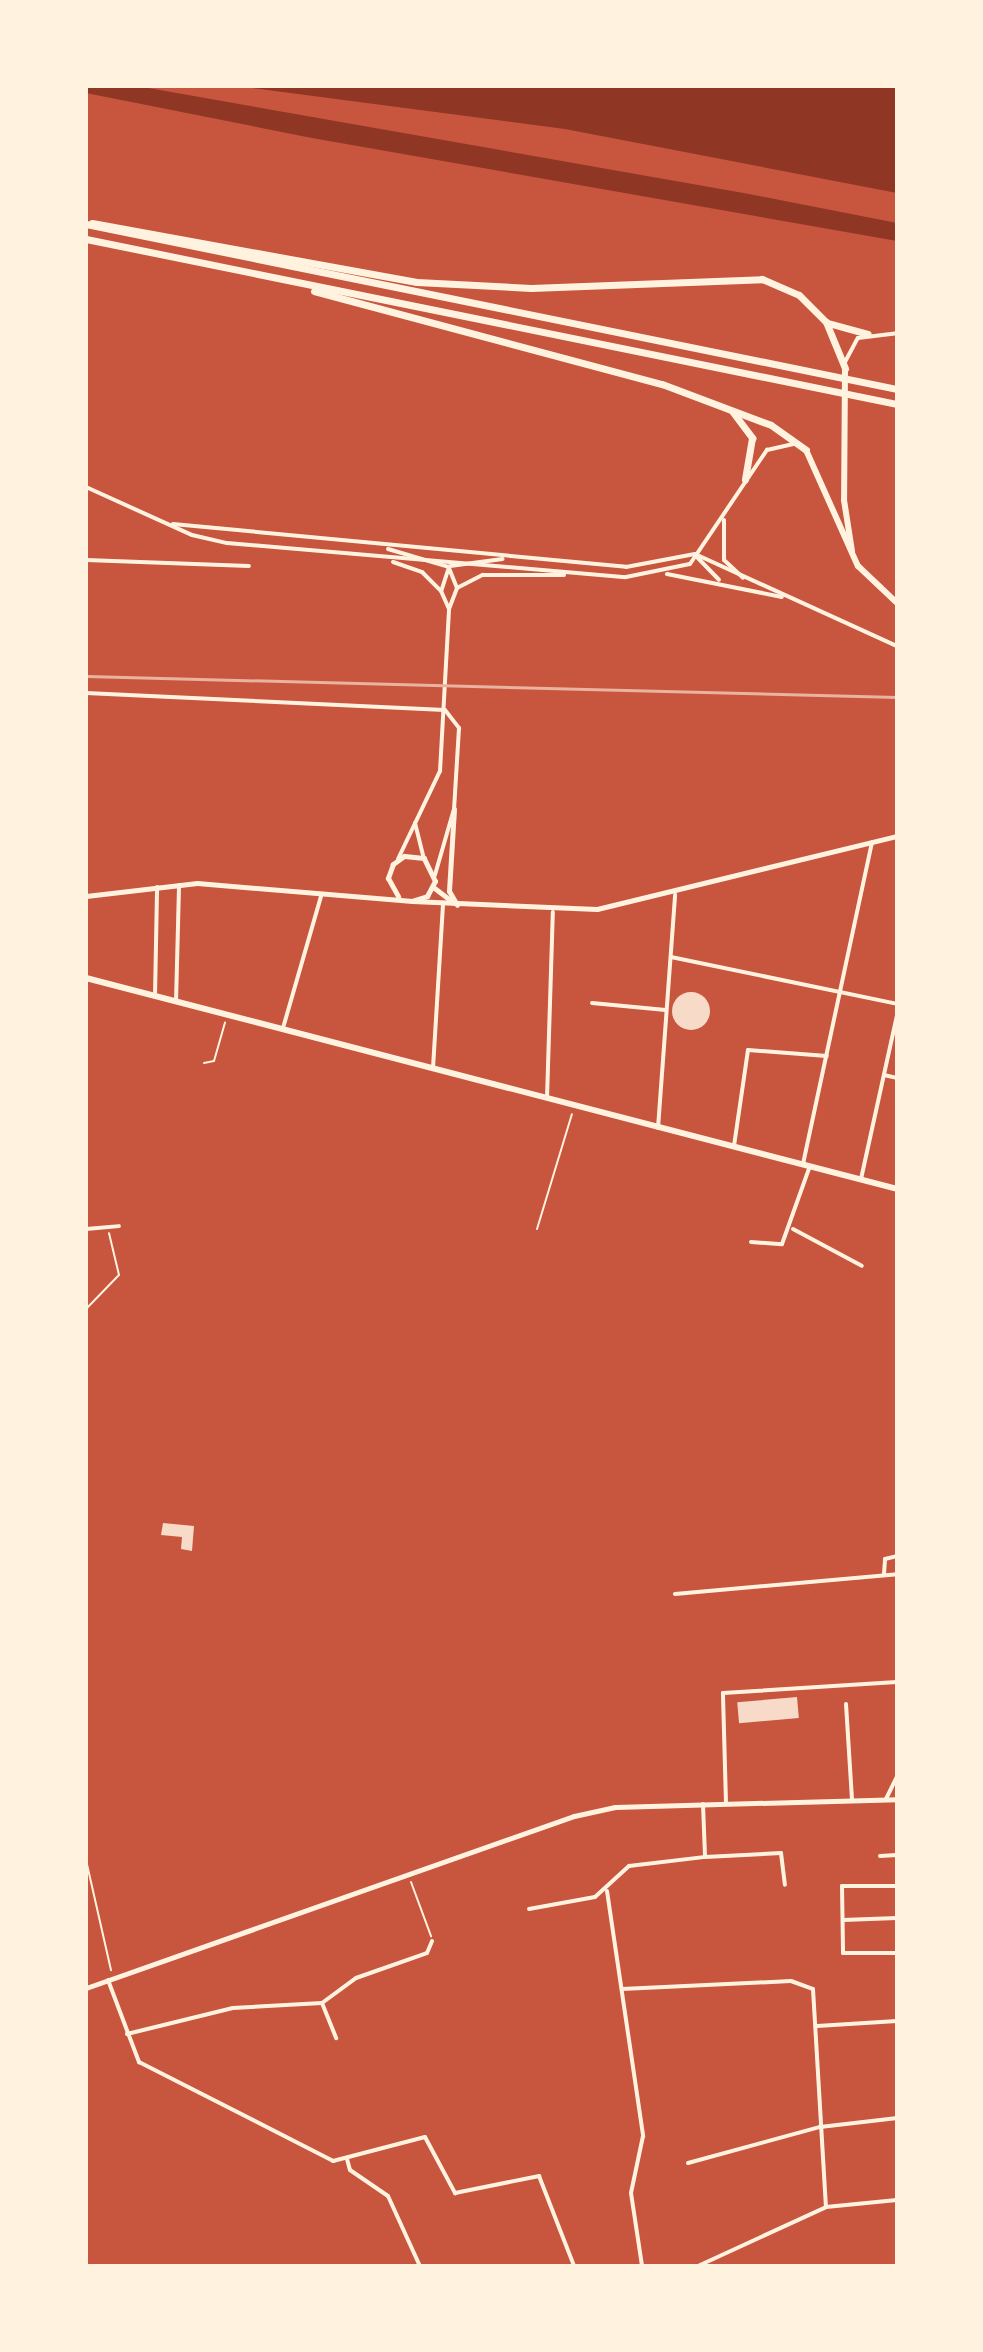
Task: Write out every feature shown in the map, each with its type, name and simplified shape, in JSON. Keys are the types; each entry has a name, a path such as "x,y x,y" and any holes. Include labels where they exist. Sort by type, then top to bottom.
{"highway":[{"path":"86,224 417,282 531,288 762,279 799,295 826,322 845,368"},
{"path":"86,224 897,389"},
{"path":"86,239 897,404"},
{"path":"289,281 727,407 806,450"},
{"path":"826,322 868,334"},
{"path":"727,407 752,438 745,479"}],"main road":[{"path":"845,368 847,523 852,551"},
{"path":"806,450 864,576 897,603"},
{"path":"86,978 897,1189"}],"street":[{"path":"845,368 847,348 868,334 897,333"},
{"path":"457,588 483,575 665,573 681,570 724,518 745,479 776,444 806,450"},
{"path":"86,487 168,524 227,543 393,562 564,575"},
{"path":"724,518 724,560 747,581"},
{"path":"168,524 387,549 626,567 695,554 782,597 897,646"},
{"path":"387,549 449,567 505,558"},
{"path":"695,554 706,573 723,582"},
{"path":"86,560 249,566"},
{"path":"393,562 422,572 441,591 449,609"},
{"path":"398,896 388,878 440,771 449,609 457,588 449,567"},
{"path":"441,591 449,567"},
{"path":"665,573 723,582 782,597"},
{"path":"86,693 445,710 459,728 449,891 458,906"},
{"path":"412,901 433,887 454,809"},
{"path":"416,821 415,845 435,875"},
{"path":"86,896 179,884 321,896 398,896 443,905 553,912 675,895 897,836"},
{"path":"751,1242 776,1249 793,1229 872,842"},
{"path":"398,859 424,858"},
{"path":"176,1002 179,884"},
{"path":"155,996 157,887"},
{"path":"433,887 458,906"},
{"path":"658,1128 675,895"},
{"path":"283,1028 321,896"},
{"path":"433,1068 443,905"},
{"path":"547,1098 553,912"},
{"path":"671,957 897,1004"},
{"path":"592,1003 666,1010"},
{"path":"861,1179 897,1015"},
{"path":"734,1146 748,1050 829,1056"},
{"path":"884,1075 897,1078"},
{"path":"86,1229 119,1226"},
{"path":"793,1229 862,1266"},
{"path":"884,1574 885,1559 897,1556"},
{"path":"675,1594 897,1574"},
{"path":"726,1803 723,1693 897,1682"},
{"path":"846,1704 852,1799"},
{"path":"885,1799 897,1776"},
{"path":"86,1988 574,1816 703,1804 897,1799"},
{"path":"703,1804 705,1857"},
{"path":"529,1909 607,1891 629,1866 705,1857 781,1853 785,1885"},
{"path":"880,1856 897,1855"},
{"path":"897,1886 842,1886 843,1953 897,1953"},
{"path":"607,1891 643,2136 631,2193 642,2266"},
{"path":"843,1920 897,1918"},
{"path":"127,2034 233,2008 322,2003 356,1978 427,1953 432,1941"},
{"path":"111,1980 139,2062 160,2076 333,2161 425,2137 455,2193 539,2176 574,2266"},
{"path":"622,1989 791,1981 818,1998 820,2127 826,2207"},
{"path":"322,2003 336,2038"},
{"path":"817,2026 897,2021"},
{"path":"688,2163 820,2127 897,2118"},
{"path":"347,2159 350,2170 388,2196 419,2264"},
{"path":"698,2266 826,2207 897,2200"}],"path":[{"path":"204,1063 214,1061 227,1014"},
{"path":"537,1229 576,1106"},
{"path":"86,1309 117,1280 111,1240"},
{"path":"86,1860 111,1980"},
{"path":"409,1876 432,1941"}],"shaded area":[{"path":"86,86 137,86 749,194 897,223 897,241 312,138 86,93"},
{"path":"237,86 897,86 897,193 565,129"}],"building":[{"path":"691,992 705,997 710,1011 705,1025 691,1030 677,1025 672,1011 677,997"},
{"path":"163,1523 194,1526 192,1551 181,1549 182,1537 161,1535"},
{"path":"797,1697 799,1718 739,1723 737,1702"}],"railway":[{"path":"86,676 897,697"}]}
